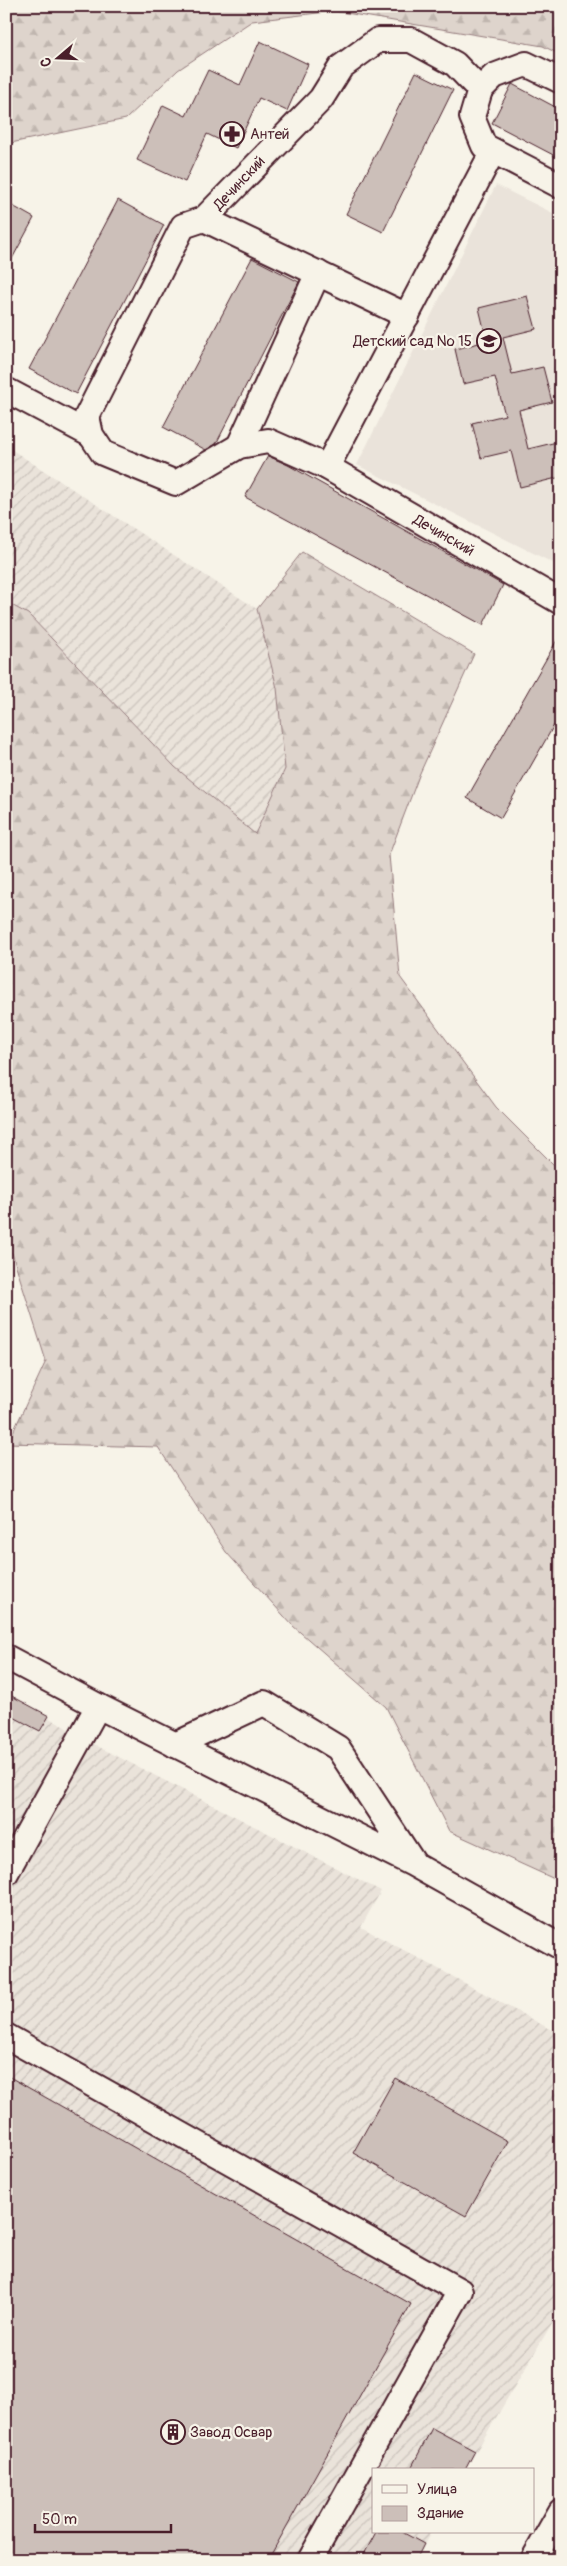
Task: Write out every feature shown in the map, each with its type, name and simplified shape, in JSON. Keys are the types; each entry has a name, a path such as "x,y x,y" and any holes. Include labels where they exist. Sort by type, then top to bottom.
{"street":[{"name":"Дечинский","path":"480,90 455,64 412,40 378,40 341,68 321,99 193,222 87,416 91,435 103,453 176,483 239,446 268,442 327,467 561,602"},
{"path":"561,81 526,64 494,76 480,90 472,118 484,146 561,186"},
{"path":"327,467 493,151"},
{"path":"193,222 318,273 407,316"},
{"path":"239,446 318,273"},
{"name":"Дечинский","path":"6,390 91,435"},
{"path":"6,1657 98,1706 414,1864 561,1947"},
{"path":"175,1745 264,1703 338,1748 414,1864"},
{"path":"6,1873 98,1706"},
{"path":"6,2036 460,2291 310,2560"},
{"path":"533,2560 561,2511"}],"shaded area":[{"name":"Детский сад № 15","path":"496,185 561,217 561,549 553,563 357,465"},
{"path":"6,446 257,609 277,688 285,769 255,834 175,767 28,614 6,602"},
{"path":"6,1693 101,1748 381,1891 361,1927 561,2035 561,2308 466,2468 372,2468 372,2534 430,2534 416,2560 268,2560 411,2304 6,2075","holes":["395,2078 507,2141 466,2216 353,2153"]}],"green space":[{"path":"6,6 561,6 561,55 543,46 334,11 252,21 178,70 126,119 6,144"},
{"path":"302,552 474,654 420,773 389,855 400,977 496,1107 561,1172 561,1882 449,1831 386,1707 293,1626 226,1552 158,1447 8,1443 46,1361 12,1253 6,1246 6,602 28,614 175,767 255,834 285,769 277,688 257,609"}],"building":[{"path":"260,41 308,64 287,111 259,98 236,148 207,134 185,182 137,160 163,105 186,116 208,70 240,85"},
{"path":"416,72 453,90 383,232 346,214"},
{"path":"512,84 561,110 561,159 492,123"},
{"path":"118,200 164,225 76,394 29,369"},
{"path":"11,205 34,218 6,270 6,214"},
{"path":"252,258 299,282 216,444 206,450 163,427"},
{"path":"527,296 536,329 503,337 512,374 543,367 552,402 519,410 528,449 561,441 561,477 520,487 511,451 481,458 472,423 505,415 495,377 463,384 455,349 487,341 479,308"},
{"path":"268,456 288,465 503,585 483,625 245,497"},
{"path":"561,633 561,713 501,818 467,798"},
{"path":"6,1693 49,1716 40,1731 6,1713"},
{"name":"Завод Освар","path":"6,2075 411,2304 268,2560 6,2560"},
{"path":"395,2078 508,2141 466,2216 353,2153"},
{"path":"432,2428 475,2451 466,2468 411,2468"},
{"path":"375,2534 406,2534 424,2544 416,2560 361,2560"}],"place":[{"name":"Антей","path":"232,134"},
{"name":"Детский сад № 15","path":"489,341"},
{"name":"Завод Освар","path":"173,2432"}]}
